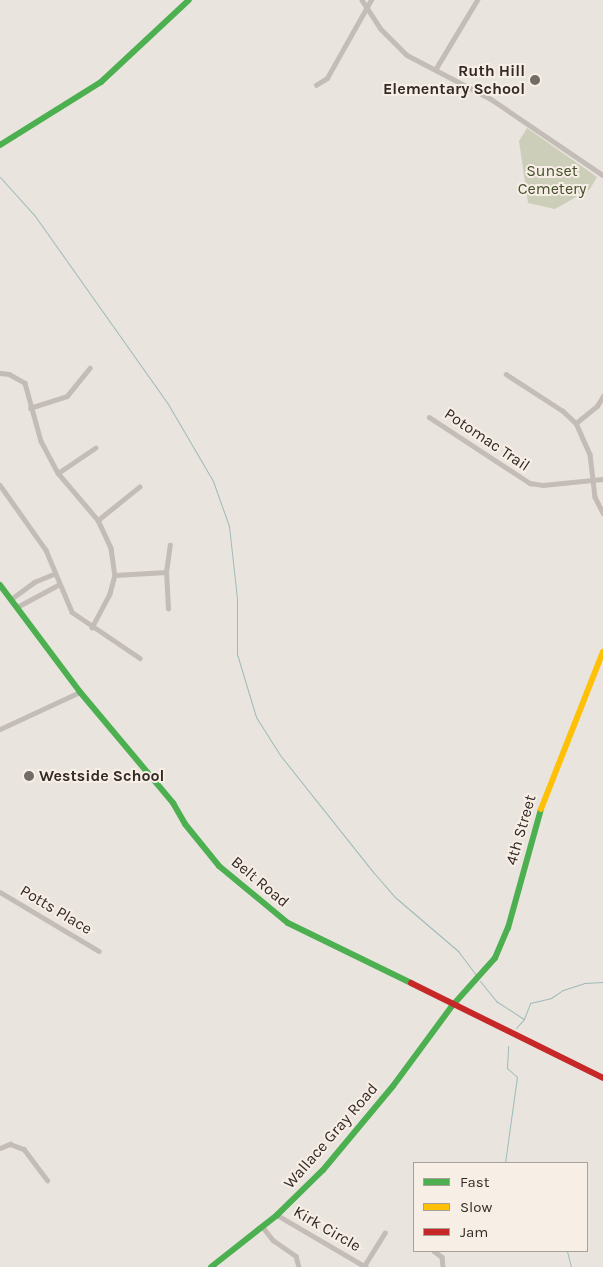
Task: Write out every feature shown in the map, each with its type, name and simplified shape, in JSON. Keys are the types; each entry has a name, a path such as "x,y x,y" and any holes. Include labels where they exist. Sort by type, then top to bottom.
{"street":[{"path":"0,145 101,82 189,0"},
{"path":"362,0 380,28 398,47 435,70 525,120 603,175"},
{"path":"316,85 327,78 371,0"},
{"path":"435,70 477,0"},
{"path":"30,408 67,396 90,368"},
{"path":"0,373 9,374 25,383 30,408 58,473 98,520 111,548 115,575 110,594 92,628"},
{"path":"506,374 576,423 590,454 595,497 603,513"},
{"path":"576,423 601,403 603,396"},
{"name":"Potomac Trail","path":"429,416 530,484 543,485 603,479"},
{"path":"58,473 95,448"},
{"path":"0,485 46,550 58,584 72,612 92,628 140,658"},
{"path":"98,520 139,487"},
{"path":"168,609 166,572 170,545"},
{"path":"115,575 166,572"},
{"path":"11,599 34,582 54,574"},
{"path":"17,607 58,584"},
{"name":"Belt Road","path":"0,585 80,692 173,803 185,824 219,866 267,907 288,923 452,1006 603,1078"},
{"name":"4th Street","path":"452,1006 470,989 501,947 546,792 602,664 603,652"},
{"path":"0,729 80,692"},
{"name":"Potts Place","path":"0,892 99,951"},
{"name":"Wallace Gray Road","path":"211,1267 306,1189 343,1147 452,1006"},
{"path":"0,1148 10,1144 24,1149 47,1180"},
{"name":"Kirk Circle","path":"277,1214 365,1266 385,1233"},
{"path":"262,1226 273,1240 296,1256 299,1267"},
{"path":"435,1252 442,1257 444,1267"}],"green space":[{"name":"Sunset Cemetery","path":"527,128 597,177 590,189 555,209 528,203 519,141"}],"waterway":[{"path":"0,177 35,216 168,404 213,481 229,526 237,599 237,654 256,717 280,755 374,873 396,898 458,951 477,976"},
{"path":"480,981 496,1001 524,1019"},
{"path":"516,1028 524,1019 530,1003 551,998 563,990 584,983 603,982"},
{"path":"505,1162 517,1077 507,1068 508,1046"},
{"path":"567,1252 571,1267"}],"traffic: fast":[{"path":"0,145 101,82 189,0"},
{"path":"0,585 80,692 173,803 185,824 219,866 288,923 411,983"},
{"path":"211,1267 277,1215 323,1170 393,1086 452,1006 495,958 508,928 541,809"}],"traffic: slow":[{"path":"541,809 603,652"}],"traffic: jam":[{"path":"411,983 603,1078"}],"place":[{"name":"Ruth Hill Elementary School","path":"535,80"},
{"name":"Westside School","path":"29,776"}]}
